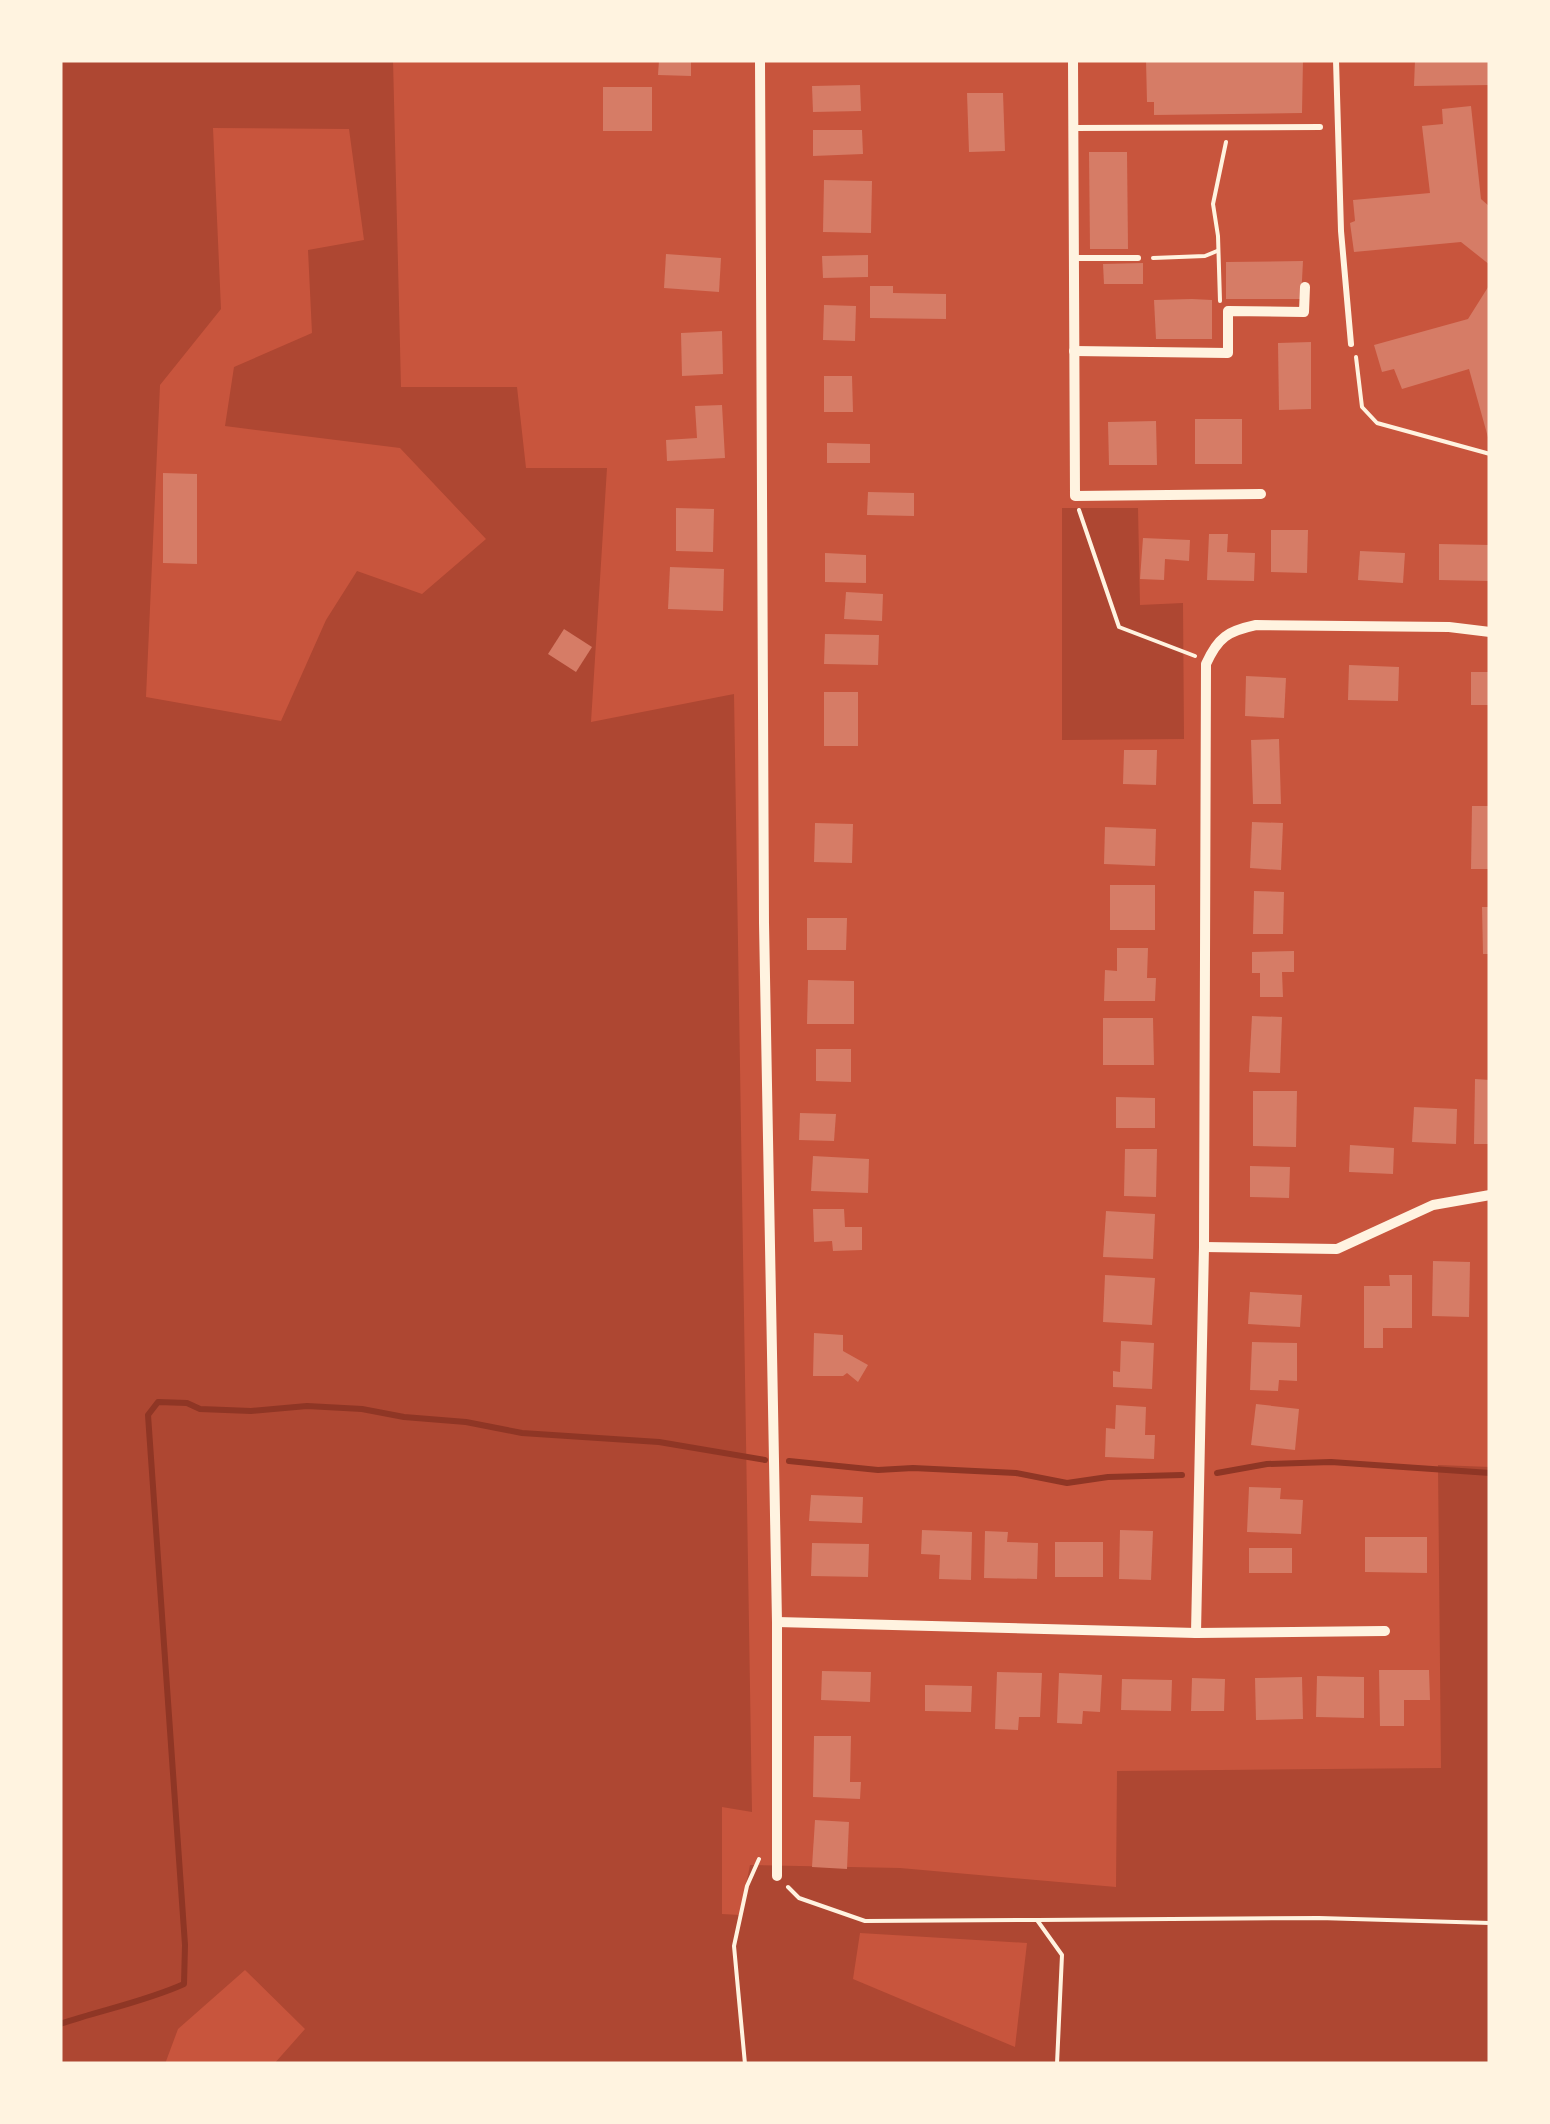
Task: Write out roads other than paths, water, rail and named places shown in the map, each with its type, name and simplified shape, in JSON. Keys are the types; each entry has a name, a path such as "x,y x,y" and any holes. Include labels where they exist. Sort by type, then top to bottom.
{"street":[{"path":"760,60 764,904 777,1876"},
{"path":"1074,60 1075,496 1261,494"},
{"path":"1074,351 1228,353 1228,311 1304,312 1305,287"},
{"path":"1196,1632 1204,1247 1206,664 1216,643 1229,631 1256,625 1432,626 1490,632"},
{"path":"1204,1247 1337,1250 1433,1205 1490,1195"},
{"path":"776,1622 1196,1632 1384,1631"}],"lane":[{"path":"1336,60 1341,231 1351,344"},
{"path":"1074,128 1320,127"},
{"path":"1074,258 1138,258"}],"waterway":[{"path":"60,2024 184,1984 185,1945 148,1415 158,1402 251,1411 307,1406 362,1409 522,1433 659,1442 765,1460"},
{"path":"789,1461 878,1470 1016,1473 1067,1483 1108,1477 1182,1475"},
{"path":"1217,1473 1267,1464 1331,1462 1490,1473"}]}
